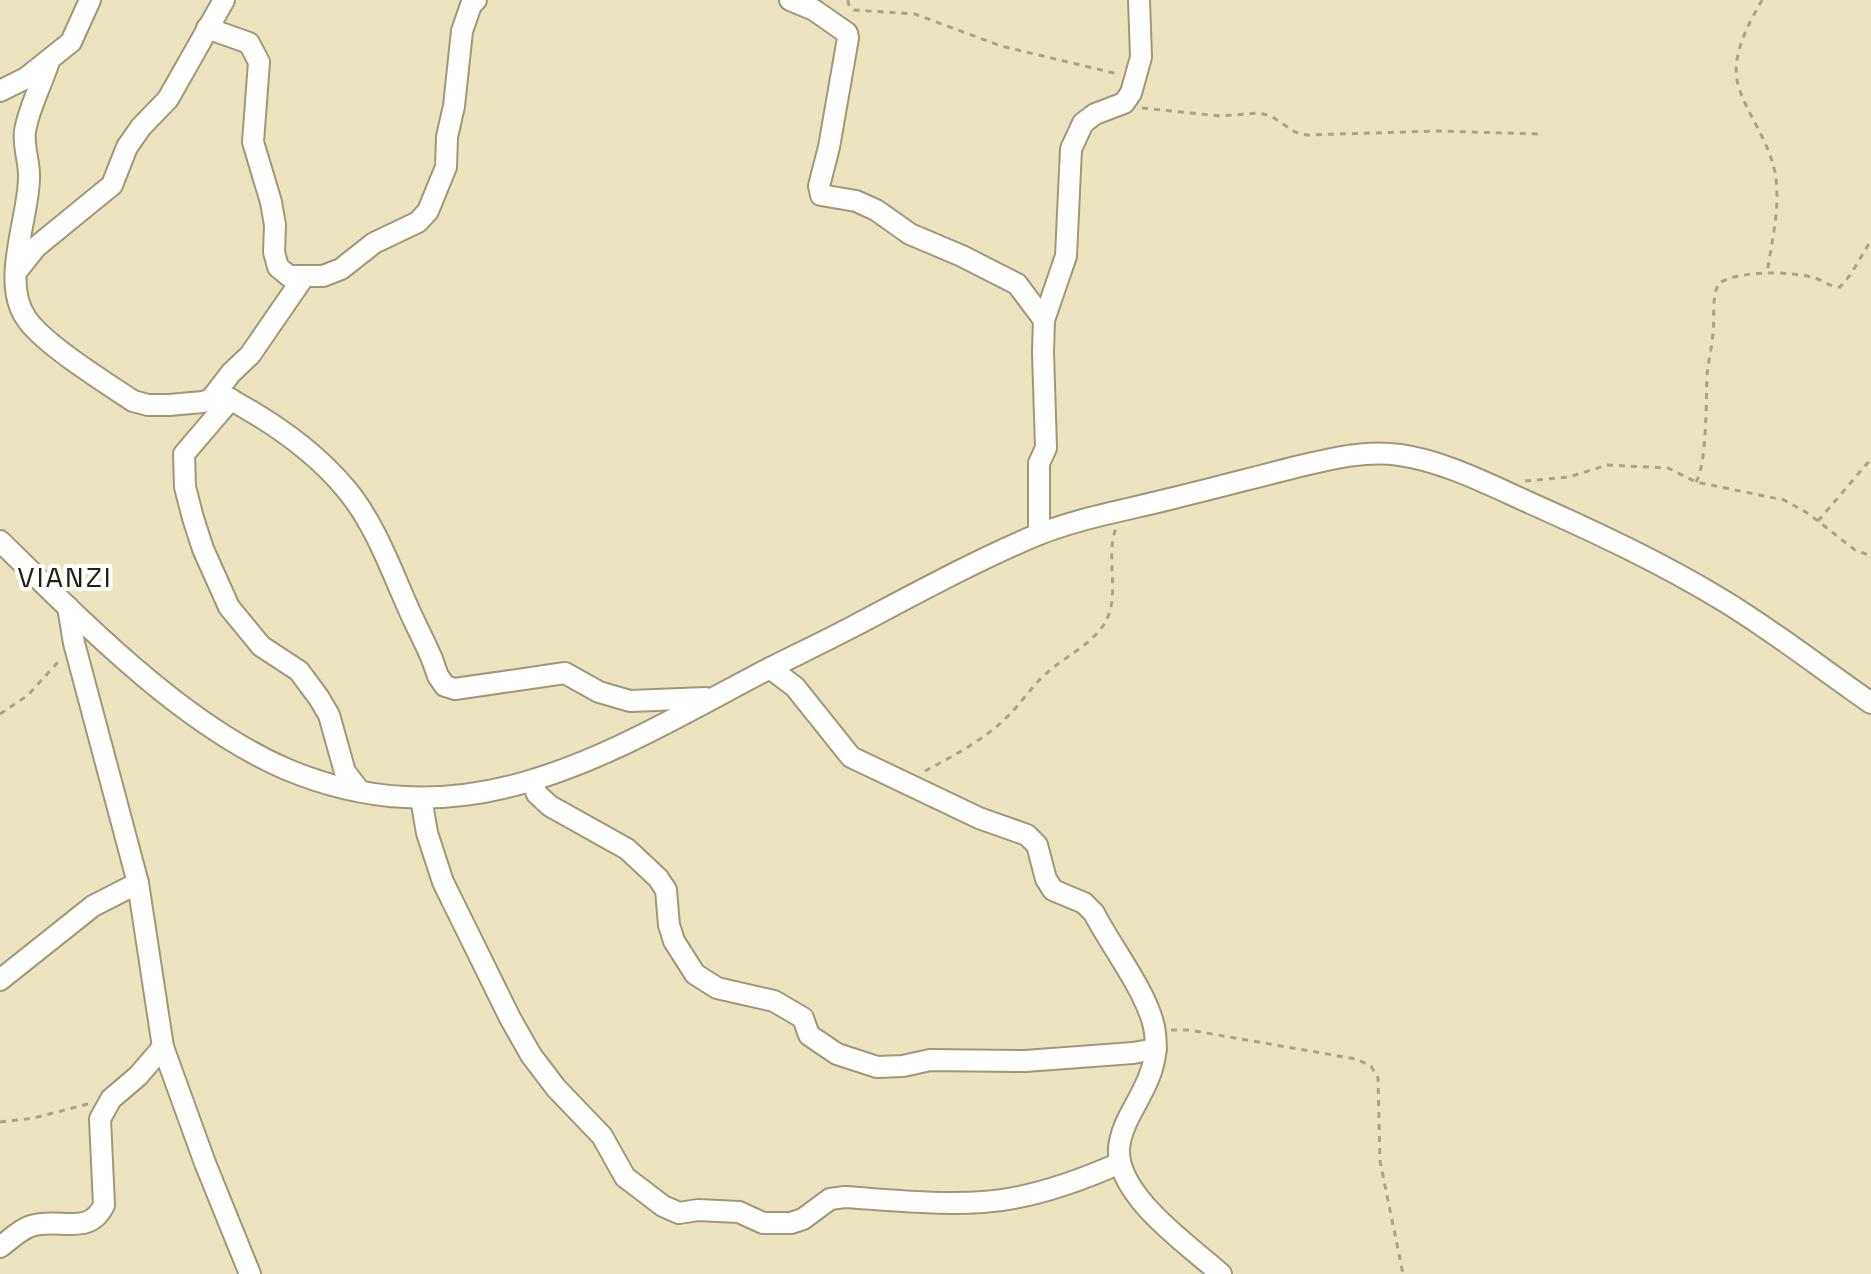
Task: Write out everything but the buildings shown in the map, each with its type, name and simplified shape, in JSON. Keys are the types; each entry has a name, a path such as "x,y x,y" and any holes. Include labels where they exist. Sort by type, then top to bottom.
{"street":[{"path":"0,91 26,78 71,42 90,0"},
{"path":"16,273 36,247 112,185 127,147 168,99 224,0"},
{"path":"207,28 249,43 259,62 253,142 271,202 278,267 289,276 323,276 341,269 374,243 418,222 428,211 446,167 447,137 454,106 462,31 471,5 476,0"},
{"path":"790,0 814,10 847,33 848,38 819,186 821,195 856,201 876,210 910,234 1017,284 1044,320"},
{"path":"1039,534 1039,463 1046,448 1044,320 1066,256 1071,149 1083,123 1095,114 1124,103 1137,78 1141,57 1139,0"},
{"path":"49,61 25,132 29,184 16,273 18,301 26,319 76,361 133,401 148,405 187,404 224,396 261,417 304,448 346,489 360,508 445,686 455,689 484,687 565,673 599,692 630,701 714,698"},
{"path":"303,278 250,355 231,373 224,396 184,454 185,487 203,549 229,607 261,646 299,671 319,698 329,715 345,772 359,790"},
{"path":"0,541 68,607 171,698 250,750 323,783 421,798 464,796 532,782 595,758 938,582 1039,534 1278,471 1372,452 1405,455 1503,491 1589,529 1728,603 1871,703"},
{"path":"68,607 74,643 138,883 163,1047 250,1274"},
{"path":"770,668 795,687 851,757 979,818 1027,835 1037,845 1046,879 1053,890 1084,903 1094,913 1138,989 1156,1040 1155,1064 1123,1132 1119,1148 1120,1163 1128,1181 1149,1210 1221,1274"},
{"path":"532,782 537,794 550,806 627,849 658,878 666,890 669,925 674,941 695,974 717,988 782,1005 803,1018 814,1041 844,1057 877,1067 930,1060 1025,1061 1133,1053 1156,1040"},
{"path":"421,798 427,833 443,882 493,987 531,1055 556,1088 602,1136 625,1177 663,1206 679,1213 718,1210 739,1212 763,1223 791,1223 803,1219 830,1199 983,1202 1021,1197 1093,1175 1120,1163"},
{"path":"0,980 93,906 138,883"},
{"path":"0,1247 30,1226 48,1222 89,1223 99,1216 104,1205 100,1119 111,1099 138,1076 163,1047"}],"path":[{"path":"848,0 854,10 915,14 1001,46 1137,78"},
{"path":"1762,0 1743,34 1738,85 1775,170 1776,197 1767,273"},
{"path":"1124,103 1179,113 1220,116 1259,113 1307,135 1438,131 1538,134"},
{"path":"1696,482 1701,470 1707,415 1707,375 1716,289 1727,278 1767,273 1815,278 1840,287 1871,240"},
{"path":"1818,521 1871,459"},
{"path":"1503,491 1523,481 1569,477 1607,465 1668,468 1696,482 1784,500 1818,521 1855,550 1871,556"},
{"path":"904,782 995,729 1042,677 1101,628 1110,609 1110,560 1115,530 1128,510"},
{"path":"0,714 28,695 74,643"},
{"path":"1156,1040 1189,1030 1356,1059 1371,1066 1378,1078 1380,1161 1403,1274"},
{"path":"0,1122 34,1118 111,1099"}],"district":[{"name":"VIANZI","path":"65,577"}]}
